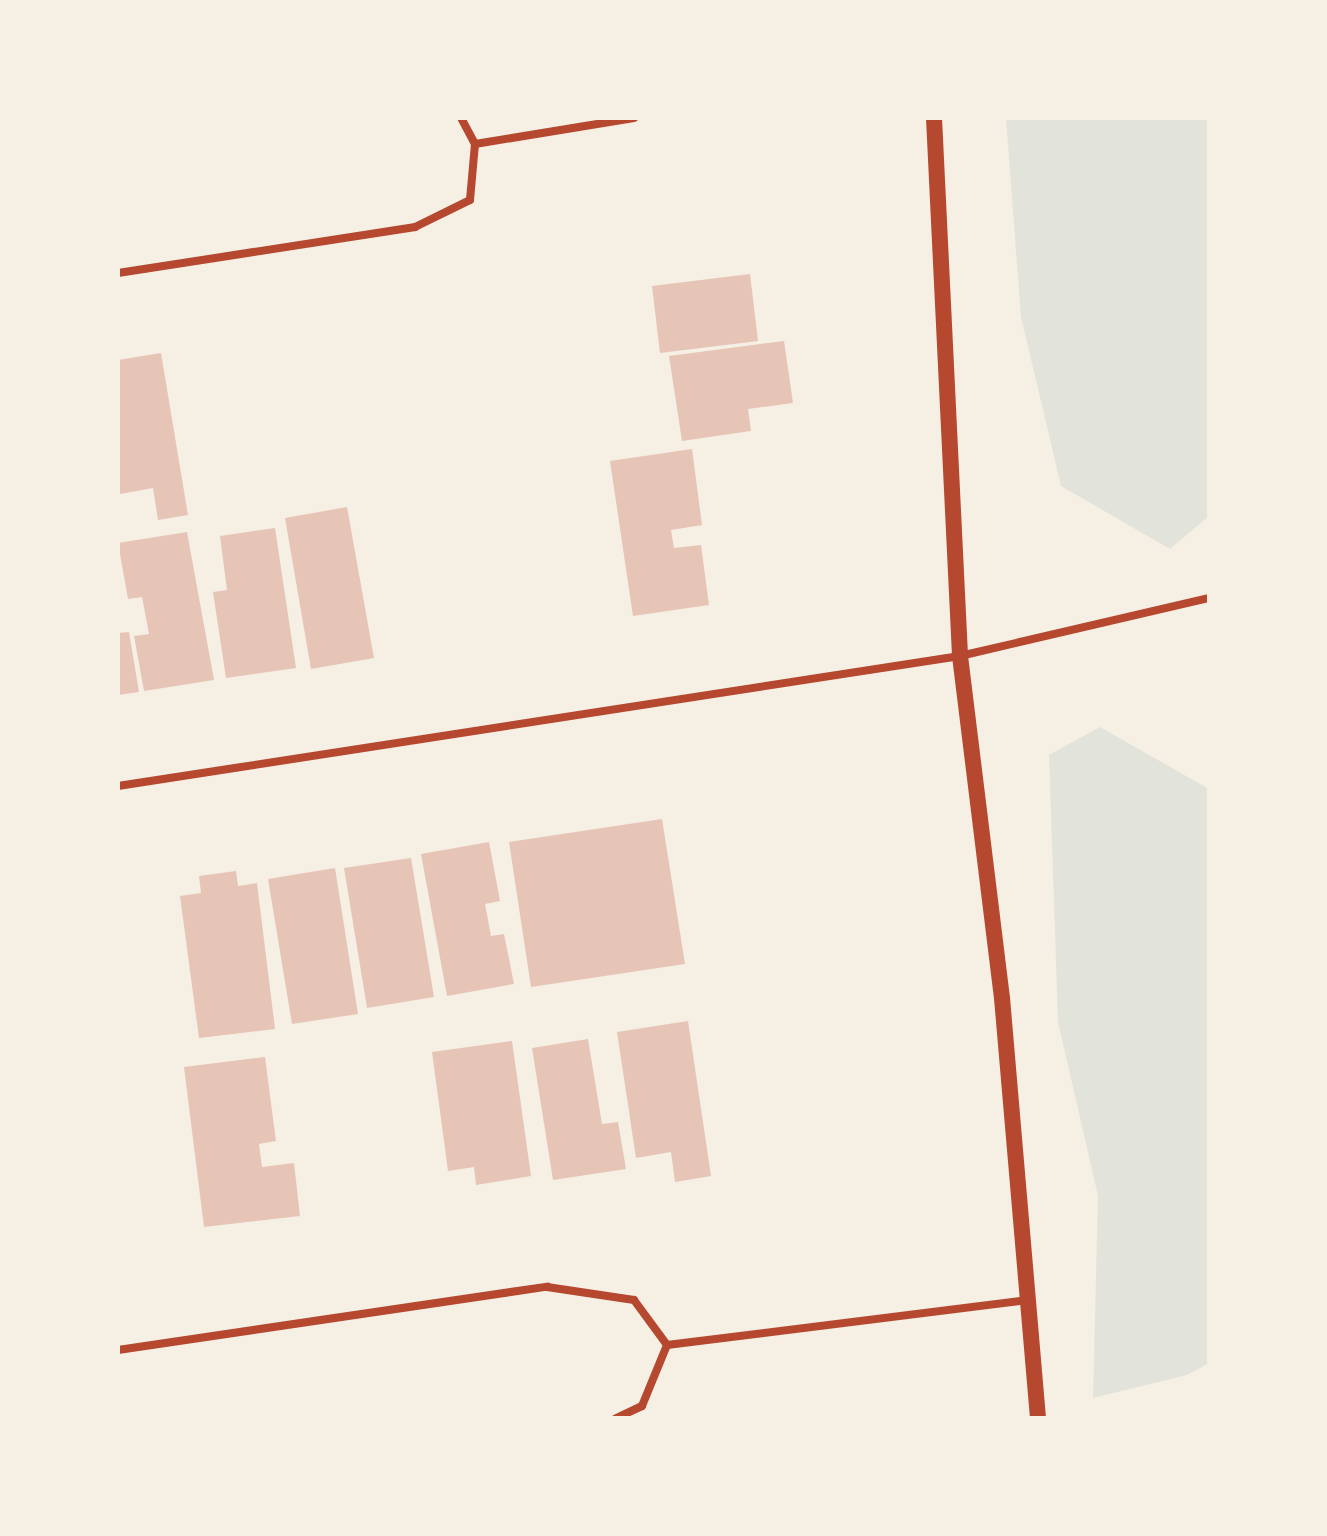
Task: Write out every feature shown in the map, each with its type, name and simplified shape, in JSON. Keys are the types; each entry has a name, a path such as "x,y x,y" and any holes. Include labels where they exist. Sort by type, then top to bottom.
{"main road":[{"path":"934,118 960,656 1002,998 1038,1418"}],"street":[{"path":"118,273 415,227 470,200 475,144 461,118"},
{"path":"475,144 634,118"},
{"path":"118,786 960,656 1209,598"},
{"path":"118,1350 547,1287 634,1300 667,1345"},
{"path":"667,1345 1028,1300"},
{"path":"616,1418 642,1406 667,1345"}],"shaded area":[{"path":"1006,118 1209,118 1209,516 1170,549 1061,486 1021,317"},
{"path":"1100,727 1209,789 1209,1363 1187,1375 1093,1398 1098,1196 1058,1022 1049,755"}],"building":[{"path":"750,274 758,341 660,353 652,286"},
{"path":"784,341 793,403 748,409 751,431 682,441 669,356"},
{"path":"161,353 188,515 158,520 153,488 120,494 118,360"},
{"path":"692,449 702,525 671,530 674,548 701,545 709,605 633,616 610,461"},
{"path":"347,507 374,658 311,669 285,518"},
{"path":"275,528 296,668 226,678 213,592 227,590 220,536"},
{"path":"187,532 214,680 144,691 134,636 149,634 142,597 128,599 118,543"},
{"path":"129,632 139,692 118,695 118,633"},
{"path":"662,819 685,964 531,987 509,842"},
{"path":"489,842 500,901 485,904 491,936 504,934 514,984 447,996 421,854"},
{"path":"411,858 434,997 367,1008 344,868"},
{"path":"335,868 358,1014 292,1024 268,879"},
{"path":"236,871 238,886 257,883 275,1029 199,1038 180,896 201,893 199,876"},
{"path":"688,1021 711,1176 675,1182 671,1152 636,1158 617,1032"},
{"path":"588,1039 602,1124 618,1122 626,1169 553,1180 532,1048"},
{"path":"512,1041 531,1176 476,1185 474,1167 448,1171 432,1052"},
{"path":"265,1057 276,1141 259,1144 262,1167 294,1163 300,1216 204,1227 184,1067"}]}
